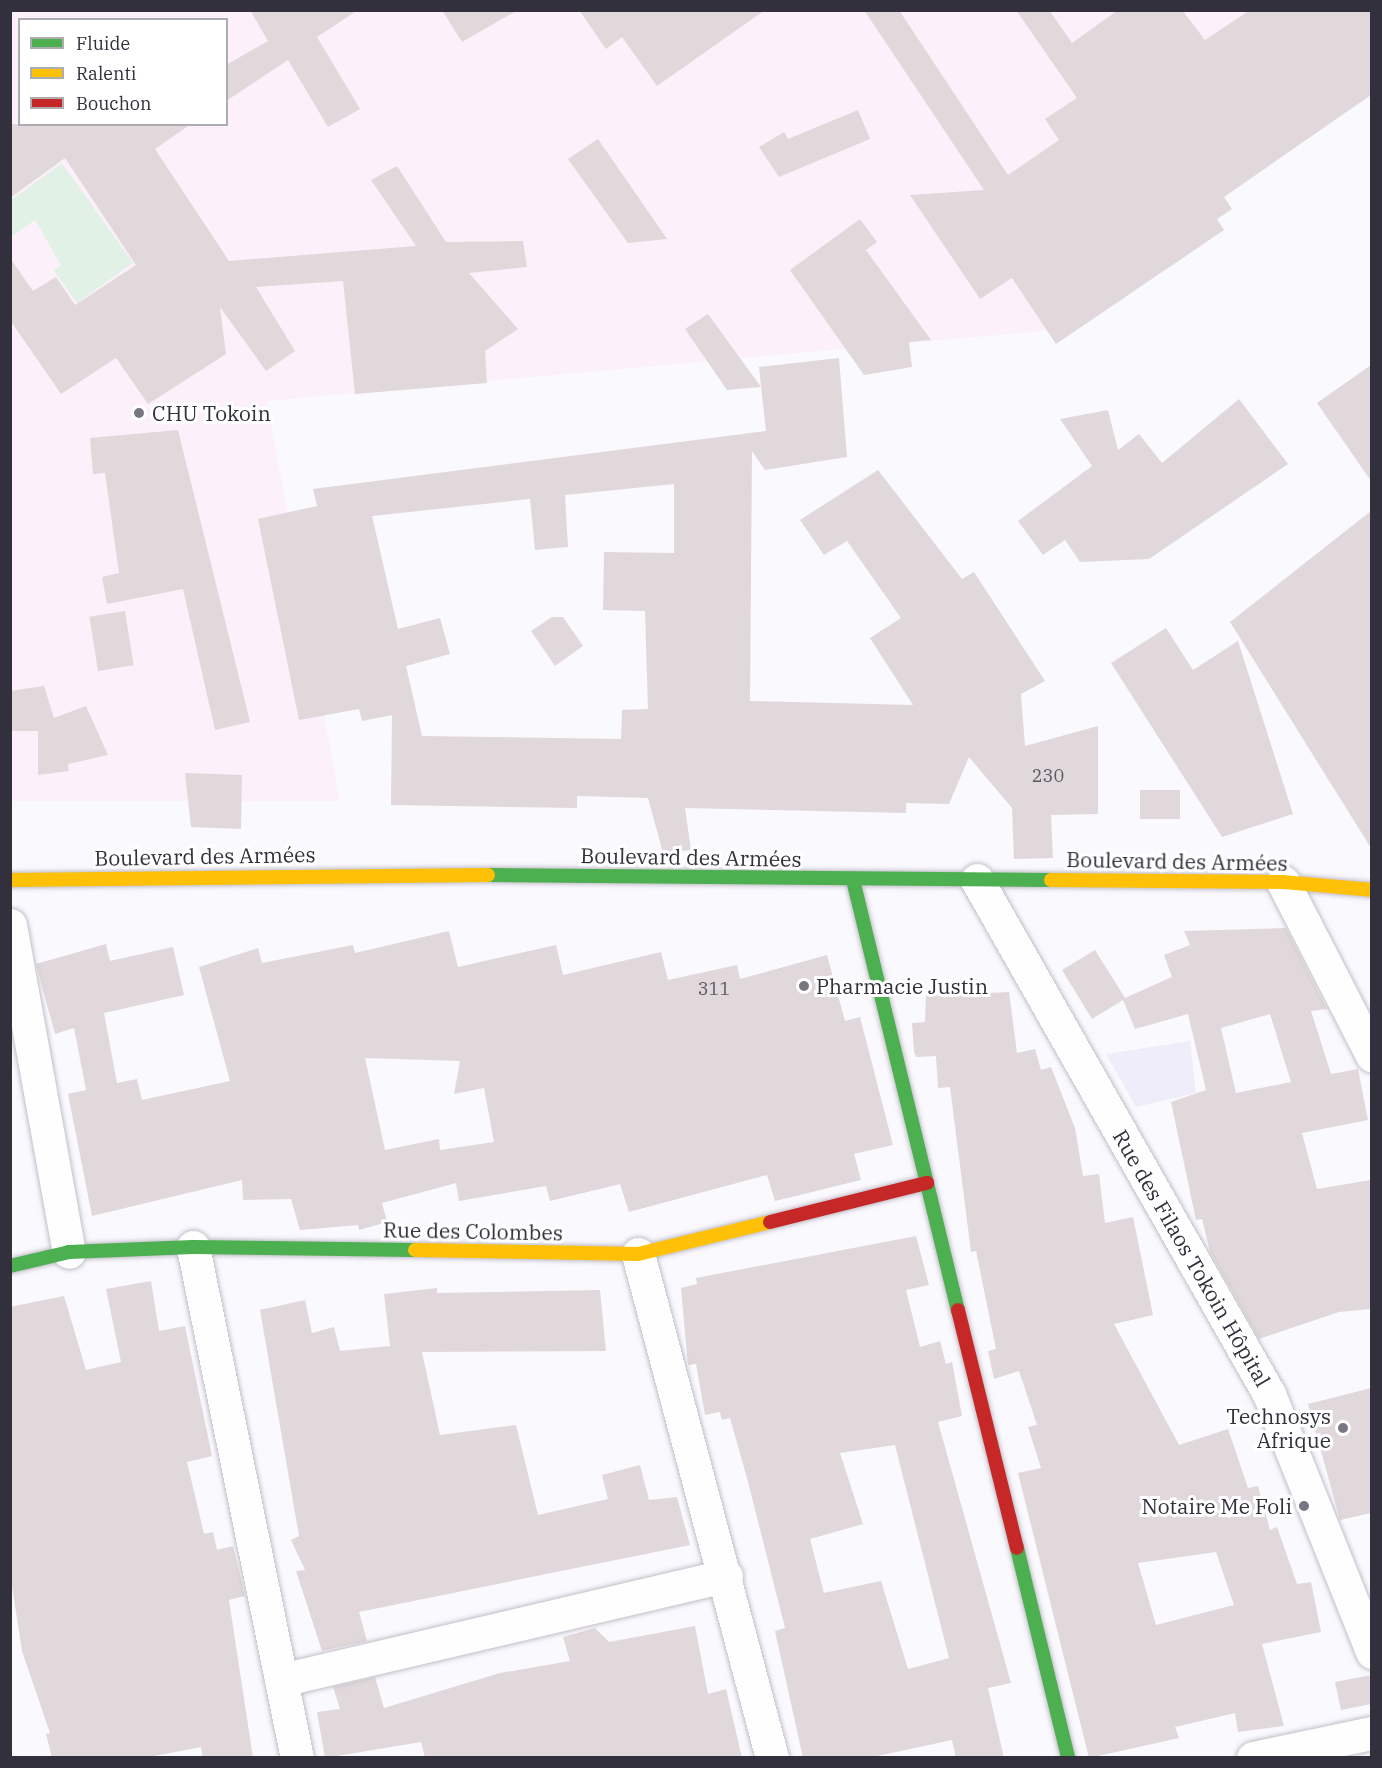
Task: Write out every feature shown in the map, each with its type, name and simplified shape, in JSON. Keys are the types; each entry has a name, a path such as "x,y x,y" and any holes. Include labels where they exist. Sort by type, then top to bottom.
{"street":[{"name":"Boulevard des Armées","path":"10,880 397,874 853,880 1283,882 1371,890"},
{"path":"853,880 1068,1758"},
{"name":"Rue des Filaos Tokoin Hôpital","path":"977,880 1269,1394 1371,1652"},
{"path":"1283,882 1371,1055"},
{"path":"10,925 69,1252"},
{"name":"Rue des Colombes","path":"10,1266 69,1252 193,1247 638,1254 927,1183"},
{"path":"193,1247 297,1758"},
{"path":"638,1254 726,1576 772,1758"},
{"path":"281,1680 726,1576"},
{"path":"1253,1758 1371,1733"}],"shaded area":[{"name":"CHU Tokoin","path":"10,11 1371,11 1371,85 1224,184 1043,331 267,401 340,801 11,801"},
{"path":"1190,1041 1196,1093 1136,1107 1106,1054"}],"green space":[{"path":"62,163 133,263 77,303 54,271 61,265 35,220 11,237 11,200"}],"building":[{"path":"250,10 358,10 317,37 360,109 328,127 288,60 228,100 228,64 268,41"},
{"path":"442,10 518,10 462,42"},
{"path":"579,10 765,10 657,86 622,37 606,49"},
{"path":"864,10 899,10 1008,175 1059,140 1045,119 1077,98 1016,10 1049,10 1072,43 1118,10 1182,10 1205,40 1250,10 1371,10 1371,95 1224,197 1232,209 1217,219 1224,230 1056,344 1012,278 980,299 910,195 984,190"},
{"path":"858,110 870,139 779,177 759,147 784,132 788,139"},
{"path":"10,124 18,124 18,126 188,126 155,149 229,261 416,246 371,180 397,166 446,242 523,241 527,267 469,273 518,329 485,351 487,383 355,394 343,281 256,287 295,351 266,371 220,307 226,354 148,404 116,358 61,394 10,320 10,258 33,291 56,277 75,305 136,265 65,158 10,198"},
{"path":"598,139 667,239 628,243 568,159"},
{"path":"860,219 877,242 866,250 931,340 909,342 912,367 864,375 790,270"},
{"path":"708,314 761,387 727,390 685,329"},
{"path":"839,358 847,457 765,470 752,451 750,701 913,705 870,638 901,618 847,541 824,555 800,520 878,470 962,579 974,572 1045,681 1021,694 1025,746 1098,726 1098,814 1051,815 1053,858 1014,859 1012,808 969,757 949,804 906,803 906,813 685,808 691,850 663,853 648,798 577,796 577,808 391,805 392,715 362,721 359,709 299,720 258,519 317,506 313,489 766,431 759,367","holes":["674,484 674,553 604,552 603,610 645,611 648,709 622,710 621,739 422,736 406,666 450,654 440,618 398,629 372,516 530,499 535,550 568,547 565,495"]},
{"path":"1371,365 1371,481 1317,403"},
{"path":"1239,399 1288,464 1149,559 1080,562 1065,540 1043,555 1018,521 1092,466 1060,419 1108,410 1118,450 1139,434 1162,463"},
{"path":"178,430 250,722 215,730 183,589 107,604 102,577 119,573 105,473 93,474 90,438"},
{"path":"1371,511 1371,848 1230,622"},
{"path":"125,611 134,665 98,671 89,617"},
{"path":"552,617 563,617 583,646 555,666 531,631"},
{"path":"1166,628 1193,670 1238,641 1293,814 1222,837 1111,663"},
{"path":"44,686 54,718 86,706 108,755 68,764 69,771 38,775 38,731 10,731 10,691"},
{"path":"185,773 242,775 241,829 191,827"},
{"path":"1140,790 1180,790 1180,819 1140,819"},
{"path":"1286,928 1327,1009 1311,1011 1331,1074 1358,1069 1368,1120 1302,1133 1317,1189 1371,1180 1371,1309 1339,1312 1259,1339 1210,1252 1202,1219 1196,1220 1171,1102 1206,1090 1188,1014 1135,1029 1123,1000 1092,1019 1062,970 1095,950 1125,998 1172,977 1164,955 1190,945 1184,931","holes":["1270,1014 1291,1082 1236,1093 1221,1028"]},
{"path":"449,931 458,967 556,945 563,975 661,952 668,980 737,965 740,979 827,955 845,1021 860,1017 893,1145 854,1154 861,1180 775,1201 767,1175 629,1212 620,1184 550,1201 546,1186 459,1201 456,1183 382,1203 387,1222 359,1230 358,1225 300,1230 291,1199 243,1200 242,1180 92,1216 68,1094 86,1090 74,1028 55,1034 36,964 106,944 110,961 173,947 184,995 104,1013 117,1083 137,1079 142,1100 230,1081 199,967 258,948 262,963 353,945 355,953","holes":["365,1058 460,1061 454,1094 484,1088 494,1142 440,1150 439,1139 385,1150"]},
{"path":"1009,992 1017,1053 1035,1049 1041,1070 1051,1067 1075,1128 1083,1176 1099,1174 1105,1223 1133,1217 1153,1315 1114,1324 1179,1445 1228,1429 1248,1488 1258,1486 1270,1530 1277,1527 1297,1584 1311,1582 1321,1632 1262,1644 1284,1726 1238,1732 1235,1713 1175,1727 1179,1738 1089,1758 1018,1473 1041,1468 1028,1427 1037,1425 1019,1371 994,1379 988,1351 996,1349 976,1251 971,1252 950,1087 938,1088 936,1056 916,1057 914,1052 912,1023 925,1022 926,996","holes":["1216,1552 1234,1605 1156,1625 1138,1563"]},
{"path":"916,1236 929,1285 906,1290 920,1347 940,1341 946,1364 952,1362 962,1416 938,1422 1011,1683 988,1688 1004,1758 956,1758 952,1740 868,1758 803,1758 775,1631 785,1628 730,1418 722,1420 720,1412 705,1415 696,1364 688,1365 681,1288 697,1284 696,1278","holes":["895,1445 949,1658 908,1669 881,1581 824,1593 810,1539 863,1524 840,1453"]},
{"path":"151,1281 159,1331 185,1326 212,1456 187,1462 204,1534 213,1532 217,1550 233,1546 245,1596 229,1600 253,1758 203,1758 201,1747 144,1758 52,1758 46,1734 50,1733 22,1651 10,1573 10,1307 64,1296 86,1370 121,1362 106,1289"},
{"path":"437,1288 437,1293 600,1290 606,1351 422,1352 440,1435 516,1425 538,1515 608,1499 602,1475 640,1465 649,1500 677,1497 690,1545 359,1612 367,1641 322,1651 296,1571 305,1570 291,1540 299,1536 260,1310 305,1300 312,1333 334,1327 340,1351 390,1346 384,1294"},
{"name":"Technosys Afrique","path":"1371,1388 1371,1513 1340,1520 1308,1404"},
{"path":"695,1626 708,1694 726,1689 742,1758 425,1758 421,1742 325,1758 317,1712 340,1709 333,1687 375,1677 384,1708 500,1673 570,1661 563,1637 595,1628 609,1642"},
{"path":"1371,1675 1371,1704 1341,1710 1335,1682"}],"traffic: fast":[{"path":"488,875 1051,880"},
{"path":"853,880 958,1310"},
{"path":"10,1266 69,1252 193,1247 415,1250"},
{"path":"1017,1548 1068,1758"}],"traffic: slow":[{"path":"10,880 488,875"},
{"path":"1051,880 1283,882 1372,890"},
{"path":"415,1250 638,1254 770,1222"}],"traffic: jam":[{"path":"770,1222 927,1183"},
{"path":"958,1310 1017,1548"}],"place":[{"name":"CHU Tokoin","path":"139,413"},
{"name":"Pharmacie Justin","path":"804,986"},
{"name":"Technosys Afrique","path":"1343,1428"},
{"name":"Notaire Me Foli","path":"1304,1506"}]}
